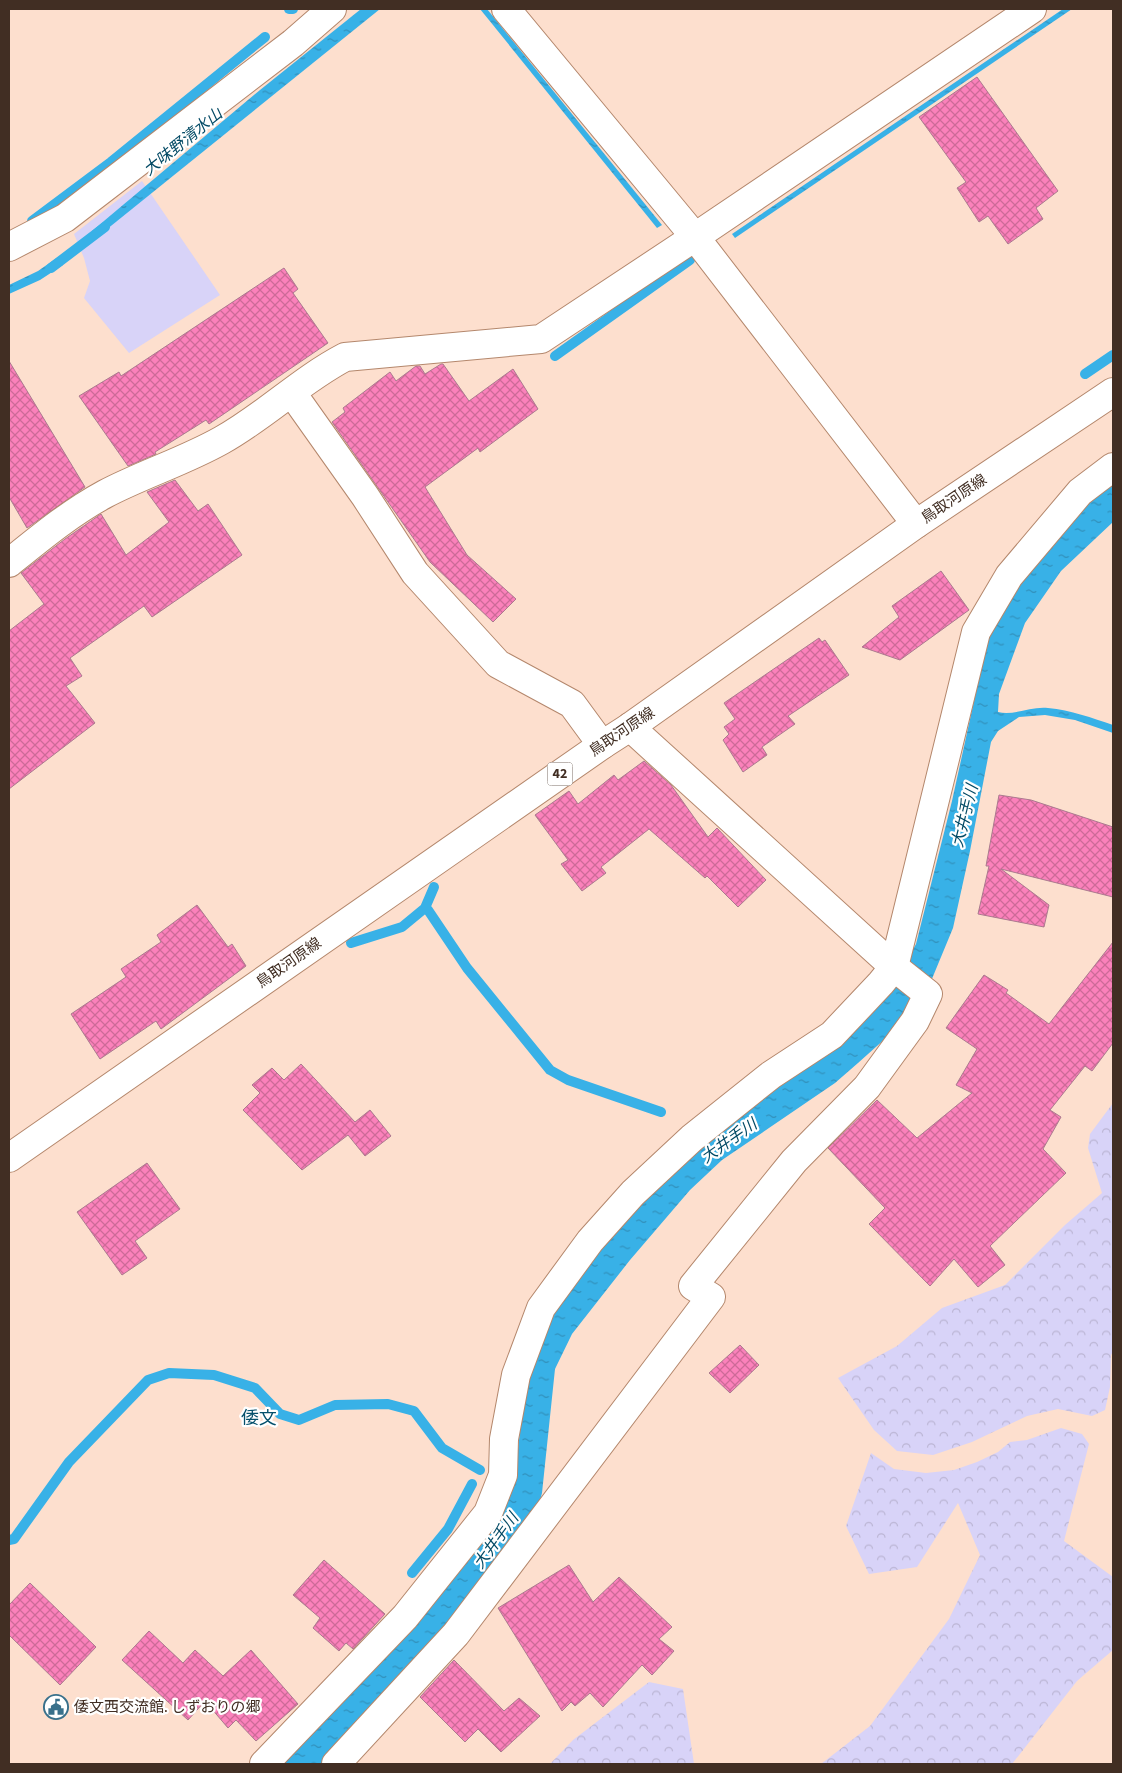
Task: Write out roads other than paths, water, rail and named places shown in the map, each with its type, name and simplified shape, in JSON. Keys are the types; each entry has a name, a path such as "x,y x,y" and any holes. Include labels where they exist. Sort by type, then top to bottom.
{"street":[{"path":"9,247 65,218 293,42 332,9"},
{"path":"506,9 694,238 916,524"},
{"path":"9,563 59,523 105,494 222,440 292,393 325,367 345,357 541,338 694,238 1032,9"},
{"name":"鳥取河原線","path":"9,1158 630,727 916,524 1113,392"},
{"path":"292,393 364,496 415,574 498,664 572,704 602,745"},
{"path":"264,1764 405,1617 488,1513 504,1475 504,1439 519,1366 541,1308 590,1241 633,1193 692,1138 771,1075 832,1035 894,967 976,632 1009,576 1080,492 1113,467"},
{"path":"336,1764 456,1634 711,1297 693,1286 794,1161 867,1087 915,1021 928,994 894,967 630,727"}],"water":[{"path":"361,9 380,9 96,238 92,231 260,90"},
{"path":"480,9 487,9 662,225 657,228"},
{"path":"1063,9 1072,9 735,238 732,234"},
{"path":"58,257 63,265 40,280 9,294 9,285 38,271"},
{"name":"大井手川","path":"1113,479 1113,522 1061,571 1025,623 999,694 998,712 1010,713 1035,708 1065,711 1113,725 1113,733 1075,720 1045,715 1019,717 998,731 991,742 953,928 929,986 896,1029 835,1083 722,1160 690,1190 630,1260 572,1334 555,1369 542,1493 537,1512 438,1642 323,1764 275,1764 308,1728 441,1594 502,1511 518,1450 526,1372 559,1301 609,1237 685,1160 762,1098 847,1039 884,1001 916,944 952,801 987,642 1016,580 1091,499"}],"waterway":[{"path":"32,221 111,162 265,37"},
{"name":"大味野清水山","path":"51,268 105,227"},
{"path":"555,356 690,260"},
{"path":"1085,374 1113,355"},
{"path":"351,943 402,927 425,908 434,887"},
{"path":"428,910 467,968 550,1070 568,1080 661,1112"},
{"path":"9,1540 14,1539 69,1462 148,1380 169,1373 214,1375 255,1388 280,1414 299,1420 335,1405 388,1404 414,1411 442,1448 480,1470"},
{"path":"412,1573 448,1529 472,1484"}],"place":[{"name":"倭文西交流館. しずおりの郷","path":"56,1707"}],"district":[{"name":"倭文","path":"259,1418"}]}
